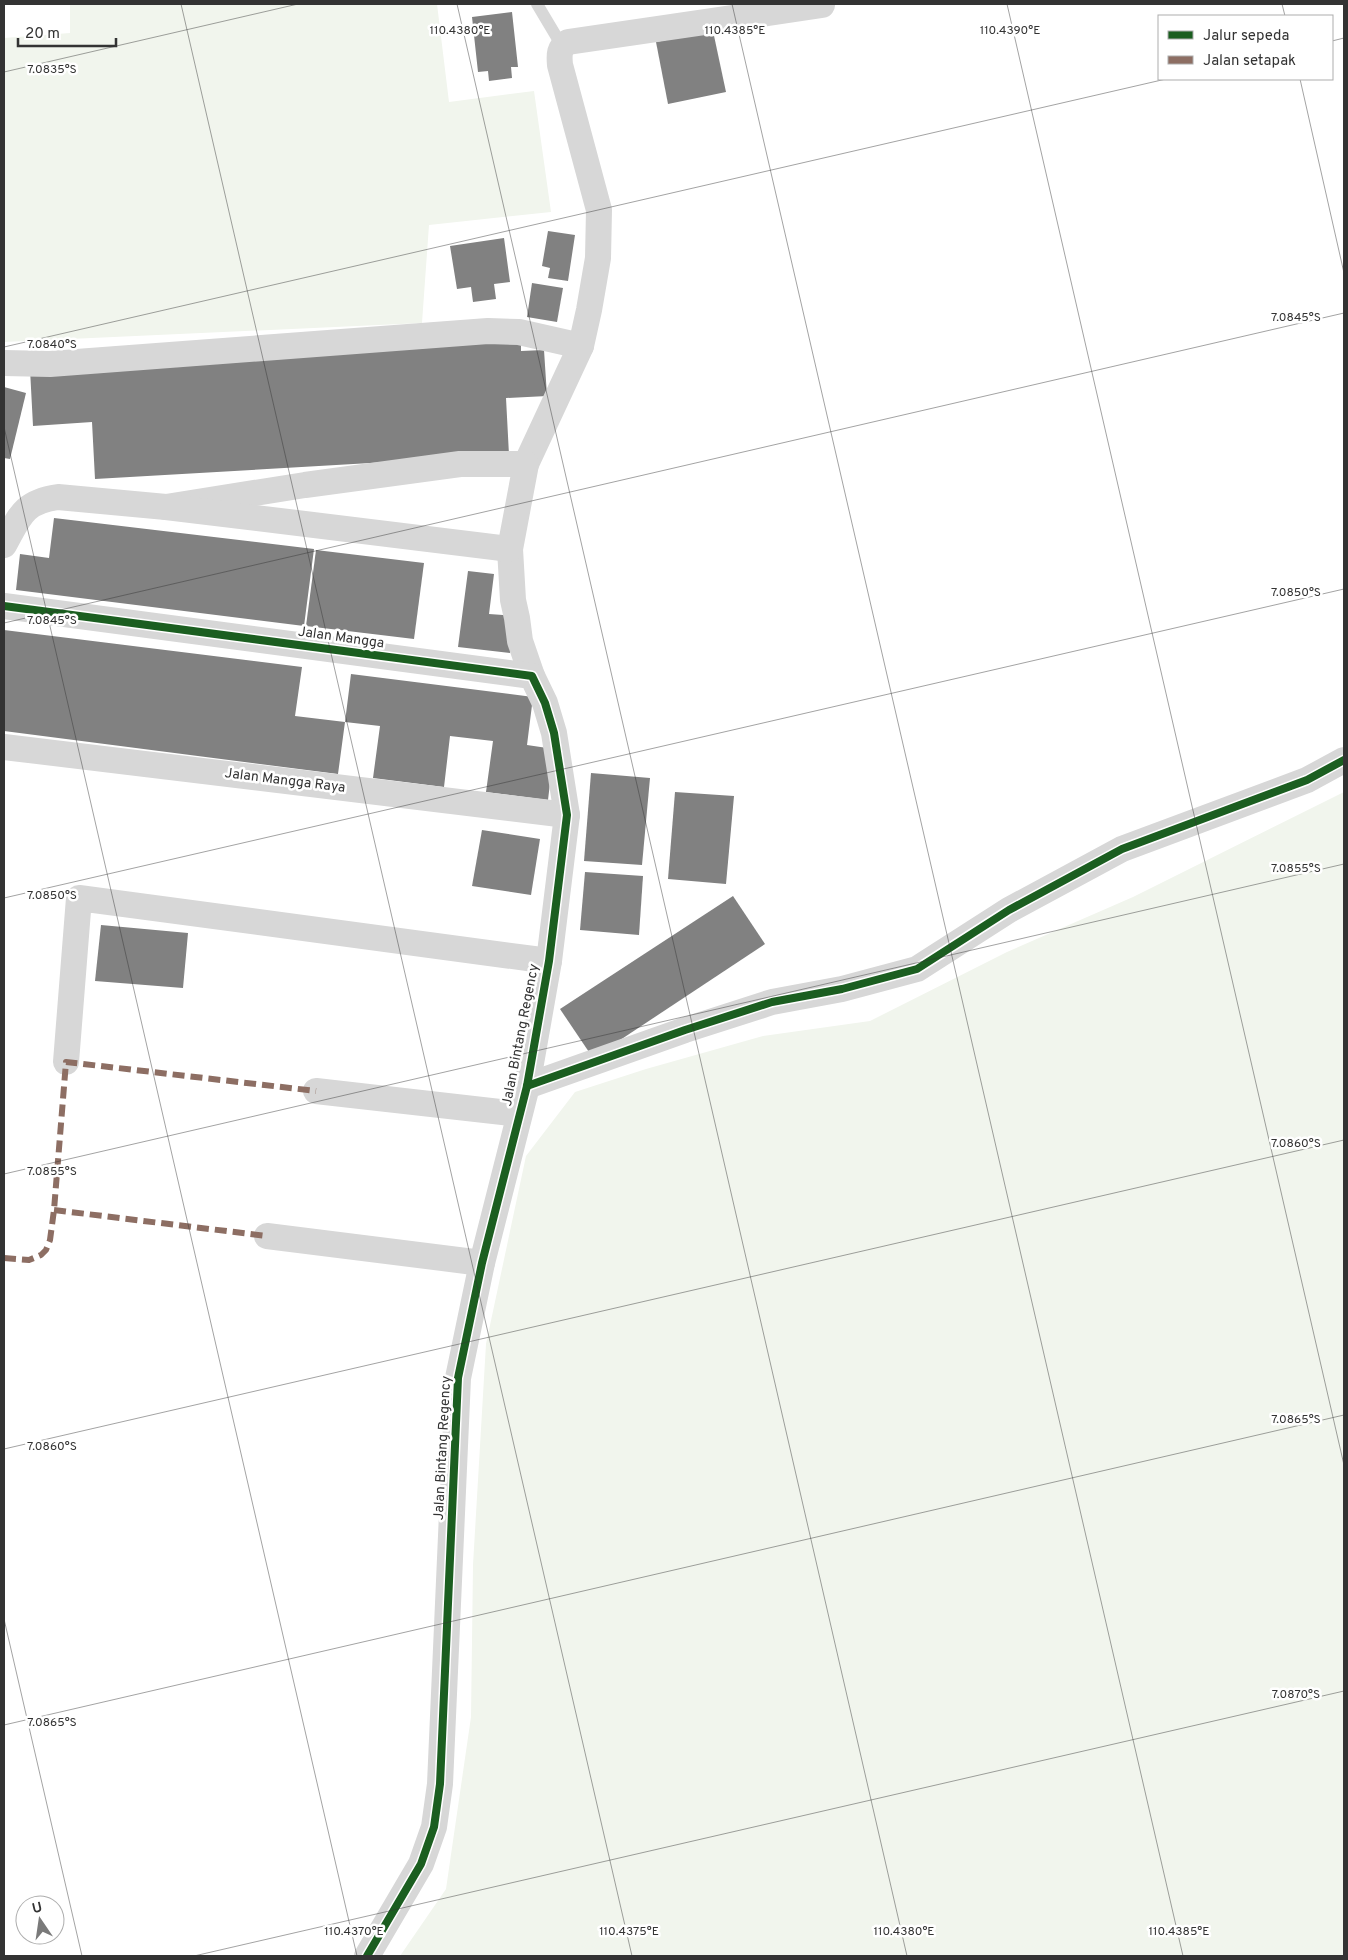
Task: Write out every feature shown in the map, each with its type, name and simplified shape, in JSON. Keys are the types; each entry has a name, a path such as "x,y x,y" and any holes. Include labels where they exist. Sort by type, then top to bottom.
{"street":[{"path":"567,815 554,733 545,703 532,676 520,641 513,600 510,549 526,464 581,346 590,310 598,258 599,210 560,65 559,54 562,46 568,42 822,6"},
{"path":"4,363 50,364 488,331 519,332 581,346"},
{"path":"166,507 305,485 460,464 526,464"},
{"path":"4,544 25,509 40,500 58,497 166,507 510,549"},
{"name":"Jalan Mangga","path":"4,606 532,676"},
{"name":"Jalan Mangga Raya","path":"4,747 567,815"},
{"path":"527,1086 685,1030 772,1002 842,989 917,969 1009,910 1122,849 1307,780 1344,760"},
{"name":"Jalan Bintang Regency","path":"367,1956 421,1864 434,1827 440,1784 458,1378 482,1263 527,1086 549,961 567,815"},
{"path":"66,1062 79,898 549,961"},
{"path":"316,1091 519,1114"},
{"path":"267,1236 482,1263"}],"lane":[{"path":"537,4 562,46"}],"shaded area":[{"path":"70,4 437,4 449,102 534,91 551,212 429,225 422,323 4,342 4,38 70,33"},
{"path":"1344,792 1344,1956 400,1956 446,1889 471,1717 473,1565 486,1344 526,1156 575,1092 646,1069 763,1036 870,1021 1007,952 1133,897"}],"building":[{"path":"512,12 518,67 511,67 512,78 489,81 488,71 478,72 472,17"},
{"path":"713,31 726,92 668,104 656,42"},
{"path":"548,231 575,235 568,281 548,278 550,268 542,266"},
{"path":"504,238 510,282 494,284 496,299 473,302 471,287 457,289 450,246"},
{"path":"532,283 563,288 557,322 527,317"},
{"path":"521,341 521,351 544,350 547,396 506,398 509,455 95,479 92,422 33,426 30,369"},
{"path":"4,387 26,393 10,459 4,458"},
{"path":"54,518 314,549 304,626 16,590 20,554 49,558"},
{"path":"316,550 424,563 414,639 306,626"},
{"path":"468,571 494,574 489,614 515,616 510,653 458,647"},
{"path":"4,630 302,667 295,716 345,722 338,774 4,731"},
{"path":"351,674 533,697 527,745 554,749 548,800 486,792 493,741 450,736 444,787 373,778 380,726 345,722"},
{"path":"591,773 650,778 642,865 584,861"},
{"path":"675,792 734,796 726,884 668,879"},
{"path":"482,830 540,839 531,895 472,886"},
{"path":"585,872 643,876 639,935 580,930"},
{"path":"733,896 765,944 593,1058 560,1009"},
{"path":"101,925 188,933 183,988 95,981"}],"marked path":[{"path":"4,1258 29,1260 41,1255 46,1250 50,1240 66,1062 316,1091"},
{"path":"54,1210 267,1236"}],"cycle path":[{"path":"4,606 532,676 545,703 554,733 567,815 549,961 527,1086 482,1263 458,1378 440,1784 434,1827 421,1864 367,1956"},
{"path":"527,1086 685,1030 772,1002 842,989 917,969 1009,910 1122,849 1307,780 1344,760"}]}
